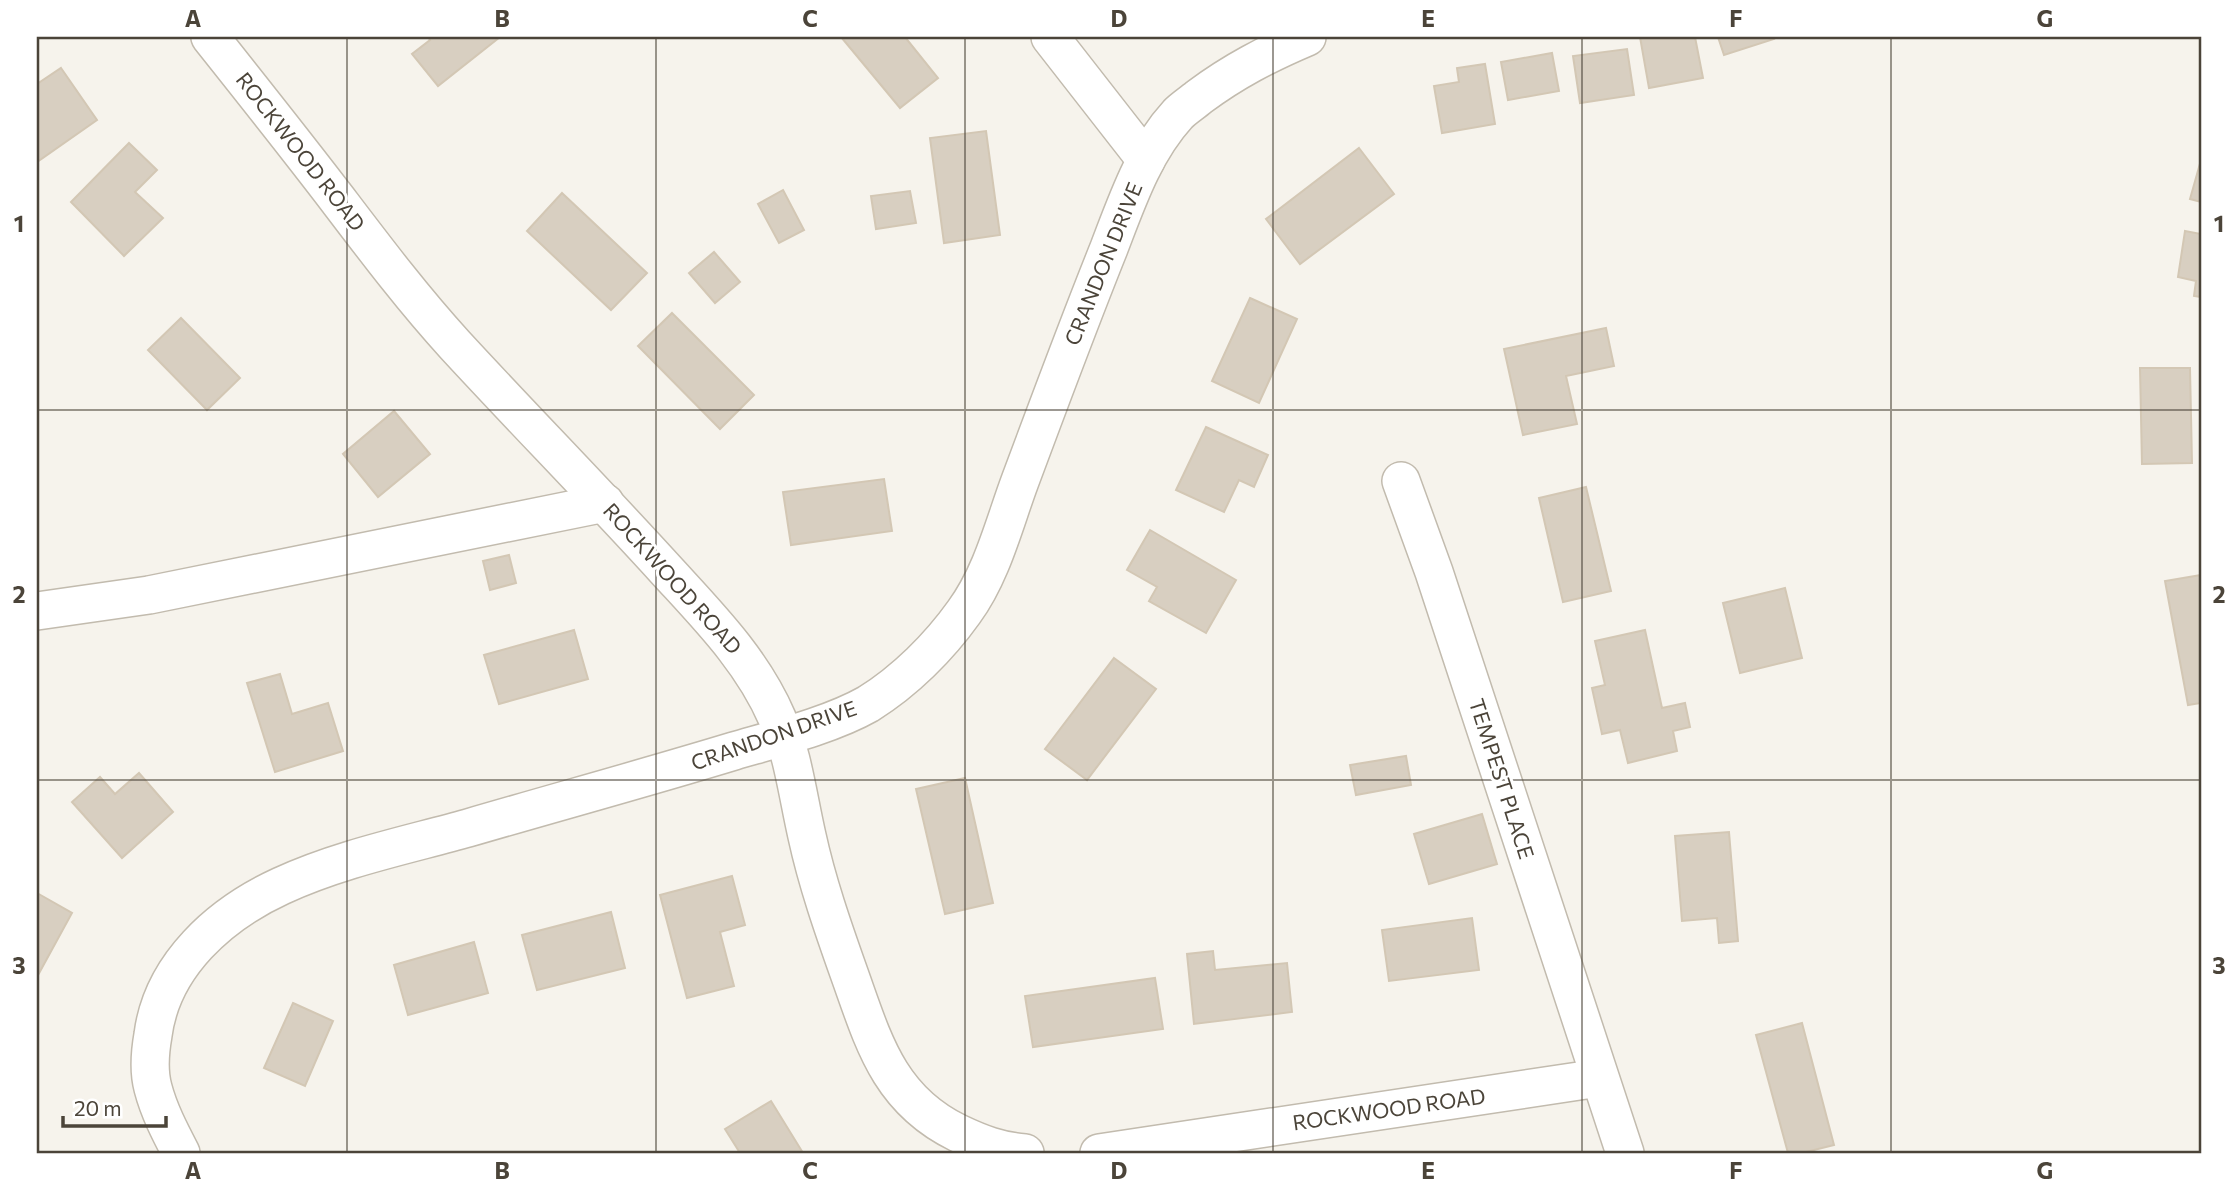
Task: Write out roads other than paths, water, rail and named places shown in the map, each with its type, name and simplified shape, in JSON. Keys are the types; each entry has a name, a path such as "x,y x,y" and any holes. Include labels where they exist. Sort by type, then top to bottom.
{"street":[{"name":"ROCKWOOD ROAD","path":"210,37 390,271 454,344 605,503 732,643 751,669 777,716 808,842 840,946 875,1046 890,1074 909,1100 936,1122 985,1146 1006,1152 1026,1153"},
{"path":"1050,37 1146,160"},
{"name":"CRANDON DRIVE","path":"181,1153 166,1125 152,1085 150,1056 154,1024 167,987 187,956 208,932 235,912 281,886 349,862 784,736 865,706 899,683 935,648 966,610 987,571 1077,328 1152,148 1180,111 1227,76 1307,37"},
{"name":"TEMPEST PLACE","path":"1401,481 1434,572 1599,1078"},
{"path":"37,611 149,595 605,503"},
{"name":"ROCKWOOD ROAD","path":"1099,1153 1599,1078"},
{"path":"1599,1078 1625,1153"}]}
